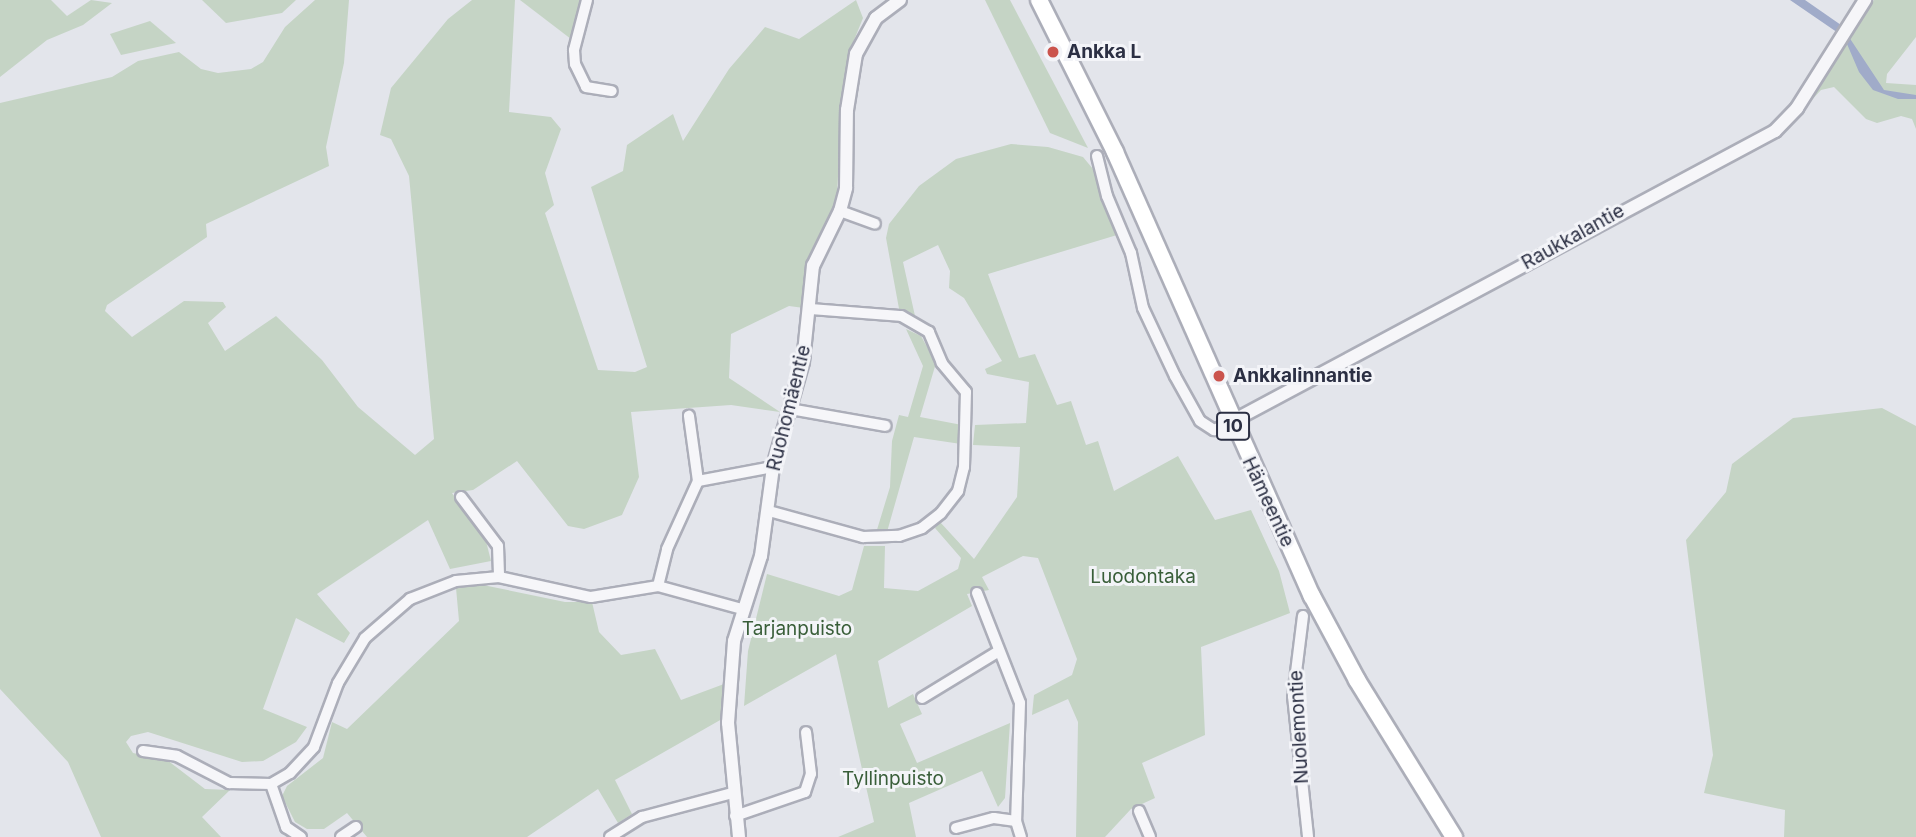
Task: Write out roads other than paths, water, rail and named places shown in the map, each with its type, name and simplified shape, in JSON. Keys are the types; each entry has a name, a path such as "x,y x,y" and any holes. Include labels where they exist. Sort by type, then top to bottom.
{"highway":[{"name":"Hämeentie","path":"1039,0 1115,152 1231,422 1338,644 1454,837"}],"street":[{"path":"587,0 574,50 575,64 586,87 612,91"},
{"name":"Ruohomäentie","path":"738,837 732,793 728,669 742,609 761,556 773,467 803,362 813,266 841,211 846,188 849,89 856,54 876,18 900,0"},
{"name":"Raukkalantie","path":"1231,422 1775,131 1797,108 1864,0"},
{"path":"1097,156 1107,196 1131,253 1143,308 1175,376 1200,421 1214,430 1231,422"},
{"path":"841,211 875,224"},
{"path":"769,511 863,537 899,536 922,528 941,513 958,491 964,467 966,392 942,363 929,332 901,316 809,309"},
{"path":"790,408 886,426"},
{"path":"658,586 667,549 698,481 690,416"},
{"path":"698,481 773,467"},
{"path":"461,497 498,546 499,577"},
{"path":"143,751 177,756 229,783 271,784 290,773 314,747 350,660 388,616 438,586 499,577 591,597 658,586 742,609"},
{"path":"977,593 1020,703 1016,821 1021,837"},
{"name":"Nuolemontie","path":"1303,617 1293,696 1308,837"},
{"path":"922,698 999,651"},
{"path":"735,816 805,792 811,774 806,732"},
{"path":"271,784 286,827 301,837"},
{"path":"610,837 642,817 732,793"},
{"path":"1139,811 1150,837"},
{"path":"956,828 994,818 1016,821"},
{"path":"341,837 356,827"}],"water":[{"path":"1790,0 1805,0 1841,25 1884,90 1916,95 1916,99 1898,99 1873,90 1859,72 1844,37"}],"place":[{"name":"Ankka L","path":"1053,52"},
{"name":"Ankkalinnantie","path":"1219,376"}],"park label":[{"name":"Luodontaka","path":"1143,577"},
{"name":"Tarjanpuisto","path":"797,629"},
{"name":"Tyllinpuisto","path":"893,779"}]}
